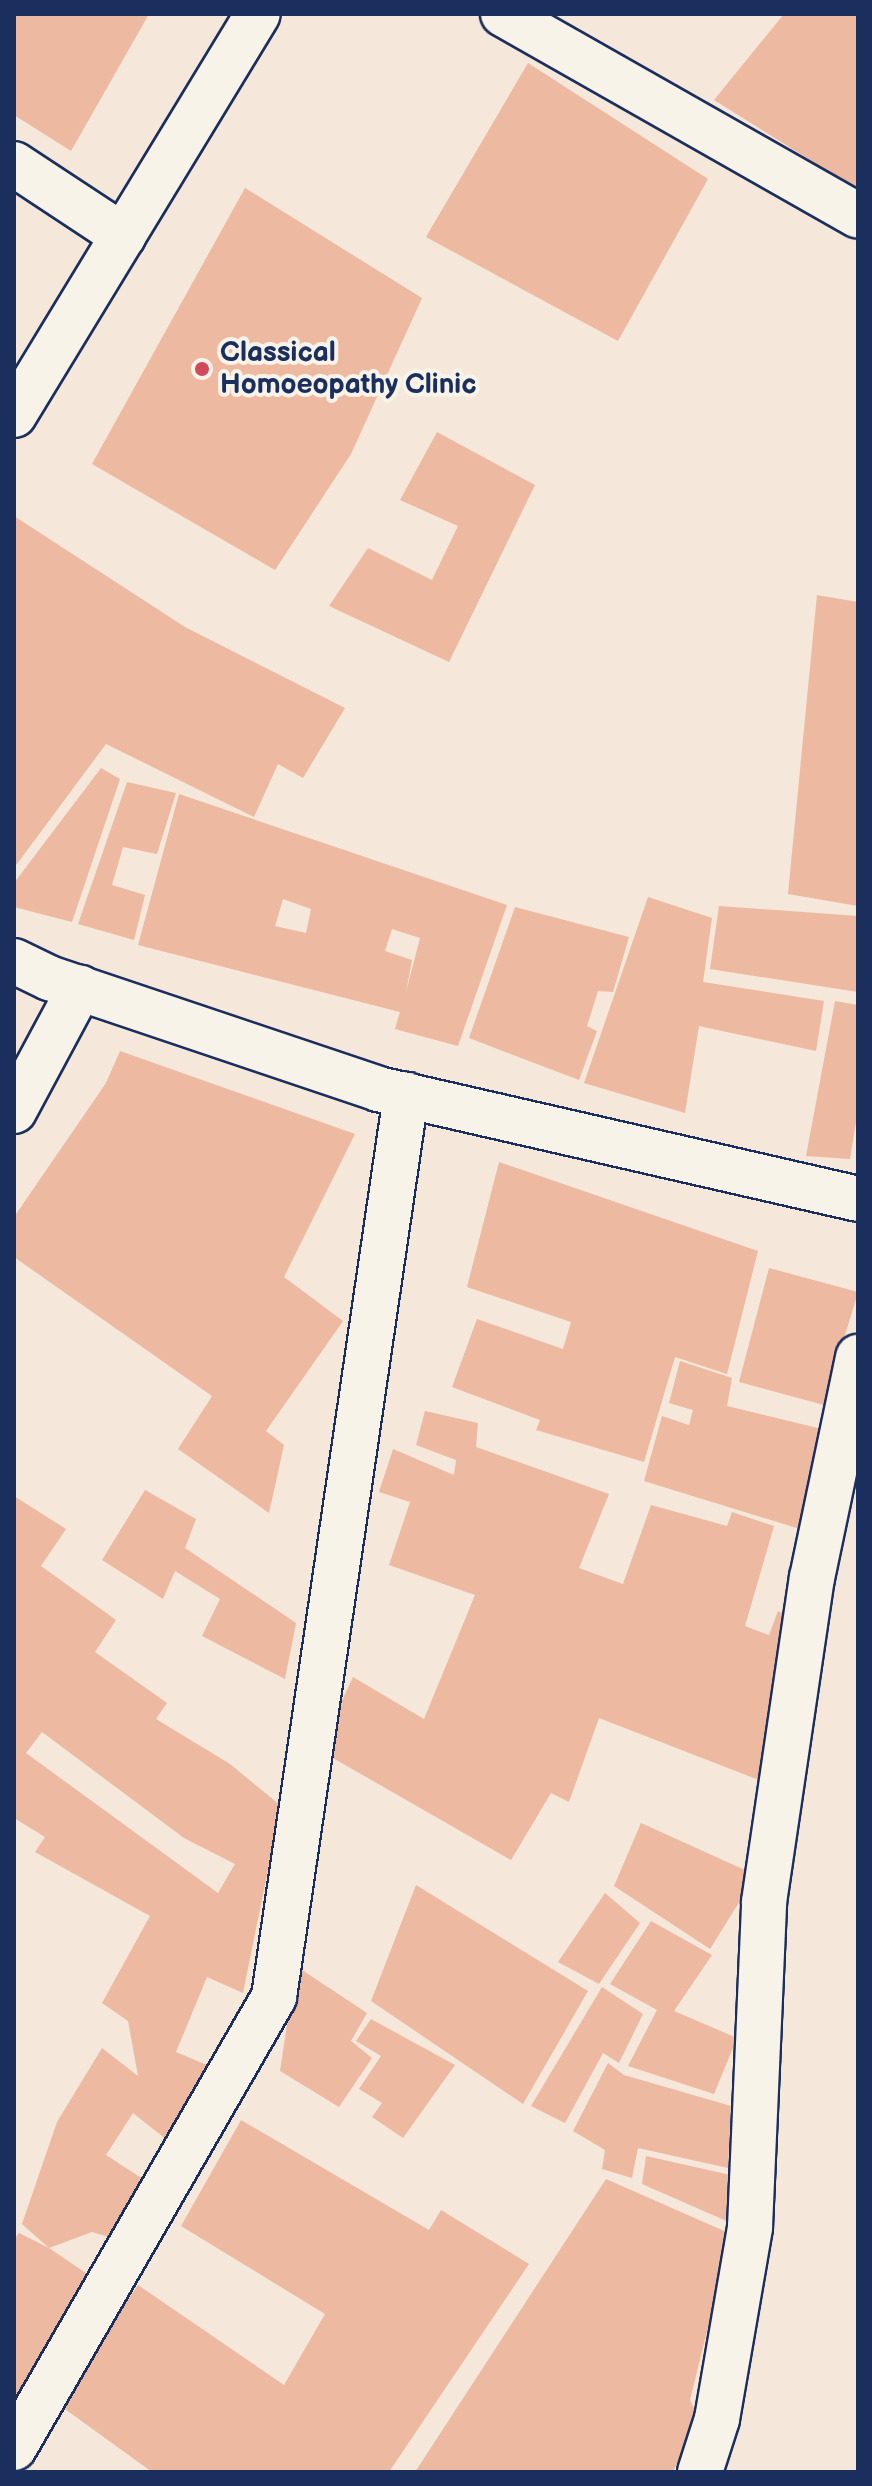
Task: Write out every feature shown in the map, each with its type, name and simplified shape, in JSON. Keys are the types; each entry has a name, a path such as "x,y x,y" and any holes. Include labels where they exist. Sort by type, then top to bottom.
{"street":[{"path":"14,415 258,14"},
{"path":"503,14 858,216"},
{"path":"14,164 123,236"},
{"path":"14,961 80,988 406,1095 858,1199"},
{"path":"14,1111 80,988"},
{"path":"14,2448 274,1997 406,1095"},
{"path":"700,2472 717,2419 750,2227 764,1902 817,1548 858,1357"}],"building":[{"path":"14,14 149,14 71,151 14,115"},
{"path":"784,14 858,14 858,190 714,100"},
{"path":"528,63 708,179 618,341 426,237"},
{"path":"245,188 422,298 351,454 275,570 92,464"},
{"path":"437,432 535,485 449,662 329,606 368,548 432,580 458,526 400,500"},
{"path":"14,516 185,627 345,708 303,778 278,764 254,817 106,744 14,868"},
{"path":"817,595 858,602 858,906 788,894"},
{"path":"101,768 120,779 72,922 14,907 14,883"},
{"path":"127,782 176,793 157,854 123,847 112,885 145,895 134,940 78,924"},
{"path":"179,794 507,905 458,1046 395,1029 400,1012 138,945","holes":["283,899 311,909 306,933 275,926","392,929 420,938 406,992 412,960 385,951"]},
{"path":"648,897 712,918 703,982 824,1001 816,1051 699,1026 685,1113 584,1083"},
{"path":"719,906 858,916 858,992 710,969"},
{"path":"515,907 629,937 613,992 598,991 587,1026 597,1031 579,1080 469,1038"},
{"path":"835,1001 858,1005 858,1110 850,1159 806,1156"},
{"path":"120,1051 355,1134 284,1277 343,1321 266,1431 284,1445 269,1513 178,1449 212,1396 14,1257 14,1217 106,1083"},
{"path":"499,1162 758,1251 727,1374 675,1357 644,1462 536,1430 540,1420 452,1387 477,1319 563,1349 571,1322 467,1287"},
{"path":"769,1268 858,1292 824,1405 739,1382"},
{"path":"680,1361 732,1378 727,1406 830,1431 800,1529 644,1481 662,1416 689,1425 693,1410 669,1403"},
{"path":"425,1411 478,1423 476,1447 609,1494 579,1568 623,1584 651,1505 727,1526 732,1512 774,1526 745,1626 769,1635 778,1611 794,1620 764,1782 599,1718 569,1802 551,1793 511,1860 319,1750 353,1677 424,1719 475,1595 389,1565 410,1502 379,1492 393,1449 454,1475 456,1460 416,1445"},
{"path":"145,1490 196,1519 185,1548 296,1623 285,1679 202,1636 220,1599 175,1571 163,1599 102,1560"},
{"path":"14,1496 66,1529 41,1566 116,1620 95,1652 167,1703 156,1719 230,1764 281,1806 243,1993 207,1977 176,2052 207,2065 167,2140 133,2113 106,2155 146,2181 112,2238 92,2232 49,2248 22,2224 57,2122 102,2048 138,2076 128,2021 102,2003 150,1916 35,1852 45,1837 14,1818","holes":["42,1732 184,1838 235,1864 218,1893 26,1753"]},
{"path":"641,1823 756,1875 710,1949 614,1886"},
{"path":"416,1885 588,1991 523,2104 371,2001"},
{"path":"605,1893 640,1923 599,1984 558,1962"},
{"path":"651,1921 712,1955 674,2011 737,2038 714,2094 628,2066 657,2010 610,1984"},
{"path":"296,1966 367,2013 351,2041 372,2058 339,2107 280,2071"},
{"path":"602,1987 643,2014 619,2063 603,2053 565,2123 531,2106"},
{"path":"371,2019 455,2065 403,2138 372,2117 382,2103 359,2089 381,2056 356,2041"},
{"path":"608,2063 624,2075 731,2106 728,2168 638,2148 632,2178 602,2169 605,2150 573,2131"},
{"path":"241,2120 429,2230 441,2210 529,2264 389,2472 152,2472 58,2404 138,2285 284,2385 325,2314 181,2226"},
{"path":"646,2156 735,2176 731,2223 642,2184"},
{"path":"606,2179 731,2234 690,2400 698,2416 673,2472 415,2472"},
{"path":"19,2233 49,2248 99,2282 14,2418 14,2239"}],"place":[{"name":"Classical Homoeopathy Clinic","path":"202,369"}]}
